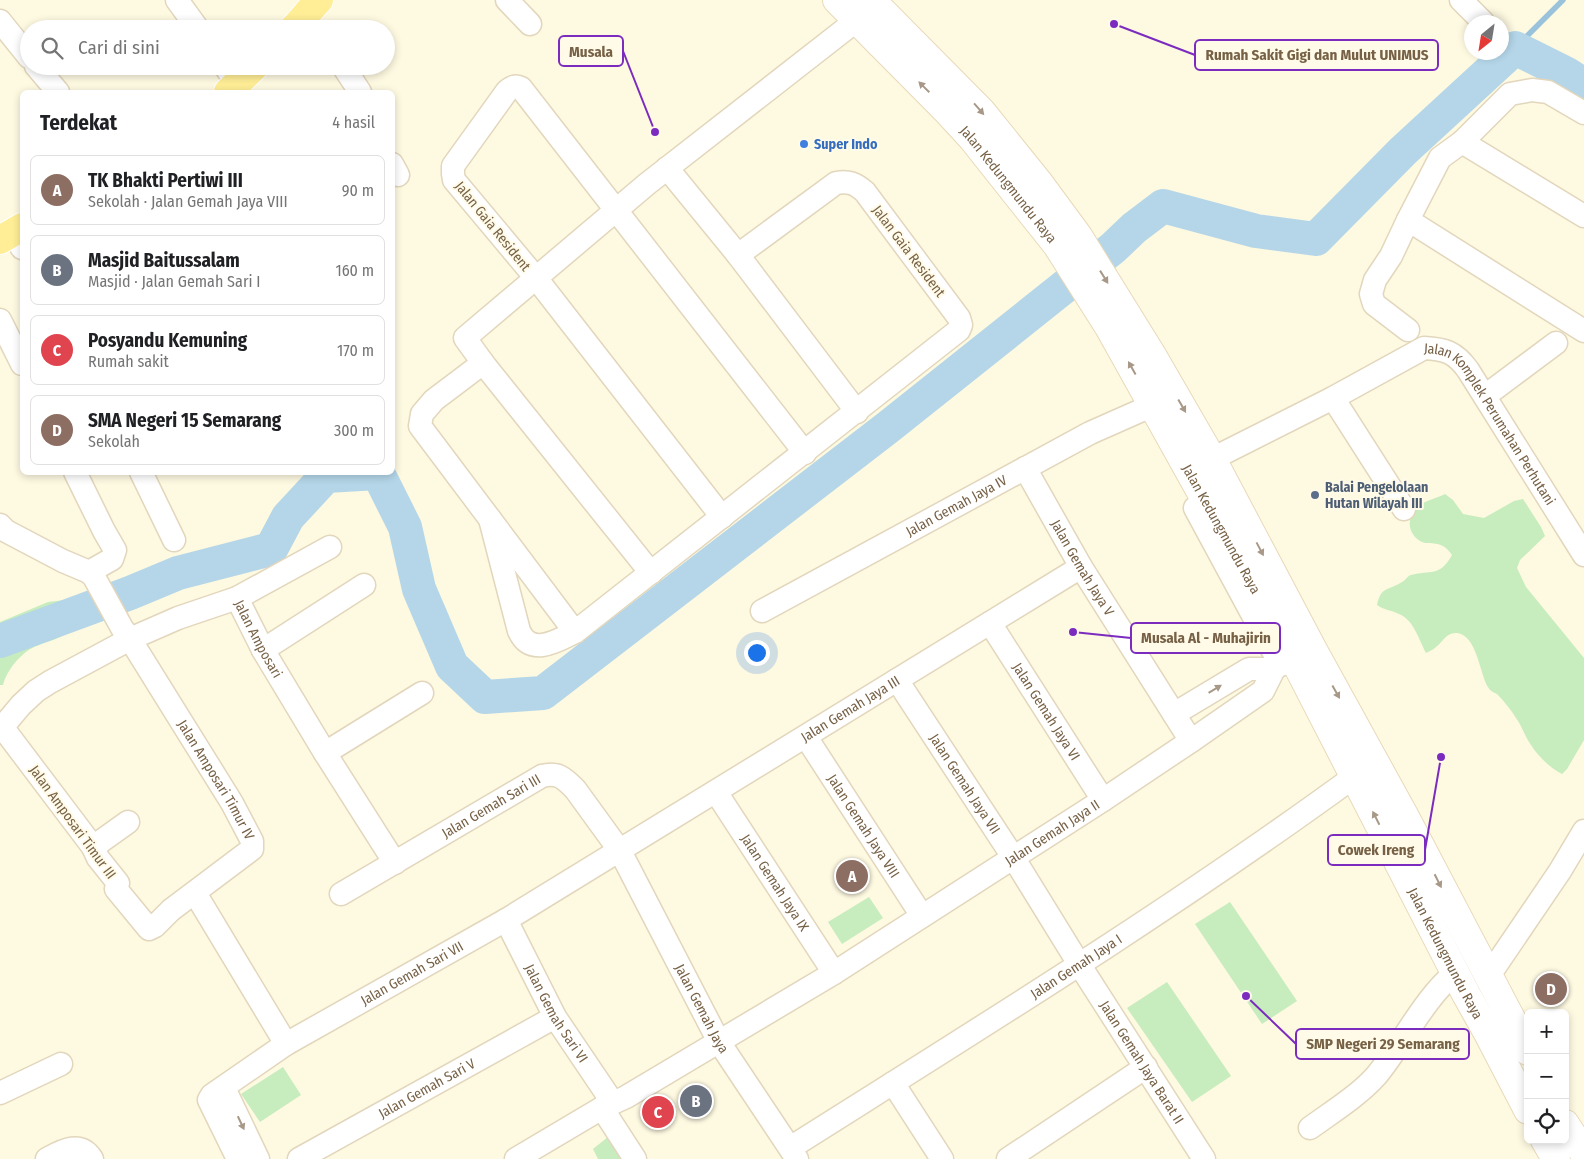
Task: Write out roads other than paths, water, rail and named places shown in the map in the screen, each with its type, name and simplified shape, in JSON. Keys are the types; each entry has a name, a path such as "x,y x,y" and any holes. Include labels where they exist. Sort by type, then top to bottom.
{"main road":[{"name":"Jalan Kedungmundu Raya","path":"837,0 868,8 952,97 982,111 1040,183 1067,240 1119,323 1153,357 1291,661 1365,769 1405,817 1523,1042"},
{"name":"Jalan Kedungmundu Raya","path":"1119,323 1147,407 1201,466"},
{"name":"Jalan Kedungmundu Raya","path":"1365,769 1455,973 1524,1102"},
{"path":"1493,1044 1523,1042"},
{"path":"1569,1130 1584,1153"},
{"path":"1547,1144 1556,1159"}],"street":[{"path":"177,0 191,20"},
{"path":"507,0 530,24"},
{"path":"1461,0 1476,15"},
{"name":"Jalan Gaia Resident","path":"650,573 465,338 667,168 868,8"},
{"path":"0,21 20,46"},
{"path":"44,75 56,90"},
{"path":"349,75 359,90"},
{"name":"Jalan Gaia Resident","path":"722,517 536,278 454,180 454,166 507,91 512,87 517,86 521,88 805,453"},
{"path":"1408,330 1374,304 1370,294 1375,280 1391,256 1440,158 1462,142 1510,94 1532,90 1548,92 1584,114"},
{"path":"1462,142 1584,216"},
{"path":"667,168 738,255 857,412"},
{"name":"Jalan Gaia Resident","path":"490,519 522,638 530,644 539,646 550,645 575,632 805,453 959,330 961,325 960,318 871,200 856,184 846,181 836,183 738,255"},
{"path":"1408,220 1584,330"},
{"path":"0,320 20,360"},
{"path":"1485,396 1556,343"},
{"name":"Jalan Komplek Perumahan Perhutani","path":"1201,466 1333,398 1424,348 1438,348 1451,353 1461,360 1584,555"},
{"name":"Jalan Gaia Resident","path":"483,363 434,400 422,414 420,426 575,632"},
{"path":"1333,398 1404,509"},
{"path":"1147,407 1262,632 1291,661"},
{"name":"Jalan Gemah Jaya IV","path":"762,611 1090,433 1147,407"},
{"name":"Jalan Gemah Jaya V","path":"1025,468 1081,566 1191,742"},
{"path":"78,475 115,550 112,559 93,577"},
{"path":"142,475 174,540"},
{"path":"0,525 13,535 93,577 126,633"},
{"path":"237,598 330,547"},
{"name":"Jalan Gemah Jaya III","path":"620,851 1081,566"},
{"path":"263,650 364,585"},
{"name":"Jalan Amposari","path":"1,729 36,691 126,633 237,598 263,650 325,753 395,863"},
{"name":"Jalan Gemah Jaya VI","path":"990,623 1103,800"},
{"name":"Jalan Amposari Timur IV","path":"126,633 232,803 252,842 252,849 159,921"},
{"path":"1174,714 1250,668 1291,661"},
{"name":"Jalan Gemah Jaya II","path":"516,1159 626,1097 834,973 1191,742 1263,691 1291,661"},
{"name":"Jalan Gemah Jaya VII","path":"898,680 1013,857 1079,964"},
{"path":"325,753 422,693"},
{"name":"Jalan Amposari Timur III","path":"1,729 93,847 98,858 118,883 116,889 149,929 159,921"},
{"name":"Jalan Gemah Jaya VIII","path":"806,737 922,916"},
{"name":"Jalan Gemah Jaya I","path":"793,1153 893,1083 1079,964 1224,868 1365,769"},
{"name":"Jalan Gemah Sari III","path":"341,894 542,776 551,774 566,780 575,789 620,851"},
{"name":"Jalan Gemah Jaya IX","path":"716,792 834,973"},
{"path":"93,847 128,822"},
{"path":"1488,976 1560,871 1584,831"},
{"name":"Jalan Gemah Sari VII","path":"217,1094 286,1044 506,920 620,851"},
{"name":"Jalan Gemah Jaya","path":"620,851 719,1042 793,1153"},
{"path":"195,893 286,1044"},
{"name":"Jalan Gemah Sari VI","path":"506,920 555,1017 608,1106 635,1159"},
{"name":"Jalan Gemah Jaya Barat II","path":"1079,964 1204,1159"},
{"path":"1310,1128 1352,1097 1376,1076 1433,997 1455,973"},
{"name":"Jalan Gemah Sari V","path":"299,1159 555,1017"},
{"path":"0,1093 61,1064"},
{"path":"1008,1159 1146,1067"},
{"path":"893,1083 942,1159"},
{"path":"217,1094 238,1159"},
{"path":"217,1094 258,1159"},
{"path":"47,1159 64,1150 75,1148 85,1151 92,1159"}],"waterway":[{"path":"1515,48 1563,0"},
{"path":"379,475 405,527 419,589 452,666 485,697 543,693 887,428 1163,206 1256,231 1316,239 1403,151 1515,48 1567,74 1584,85"},
{"path":"0,641 130,593 178,573 271,549 288,517 326,476 343,475"}],"place":[{"name":"Rumah Sakit Gigi dan Mulut UNIMUS","path":"1114,24"},
{"name":"Musala","path":"655,132"},
{"name":"Super Indo","path":"804,144"},
{"name":"Balai Pengelolaan Hutan Wilayah III","path":"1315,495"},
{"name":"Musala Al - Muhajirin","path":"1073,632"},
{"name":"Cowek Ireng","path":"1441,757"},
{"name":"TK Bhakti Pertiwi III","path":"852,876"},
{"name":"SMA Negeri 15 Semarang","path":"1551,989"},
{"name":"SMP Negeri 29 Semarang","path":"1246,996"},
{"name":"Masjid Baitussalam","path":"696,1101"},
{"name":"Posyandu Kemuning","path":"658,1112"}]}
